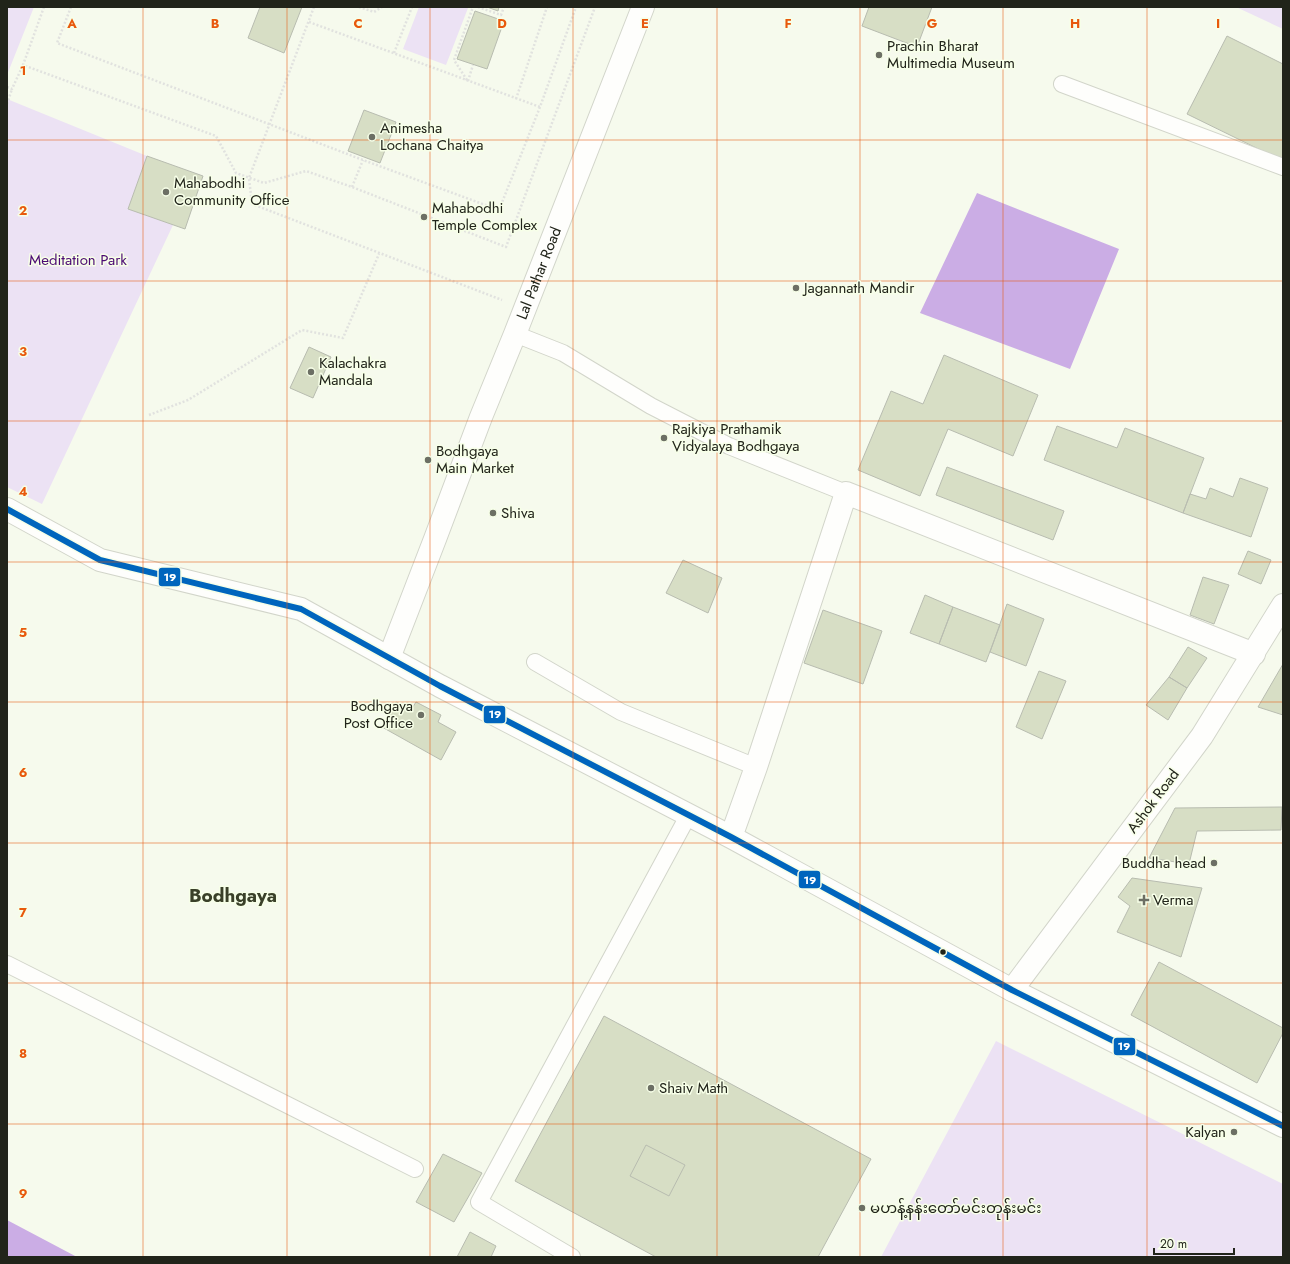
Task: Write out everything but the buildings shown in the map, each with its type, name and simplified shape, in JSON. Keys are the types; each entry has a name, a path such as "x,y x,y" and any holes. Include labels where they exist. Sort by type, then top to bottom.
{"street":[{"name":"Lal Pathar Road","path":"389,658 481,417 525,309 643,7"},
{"path":"731,838 756,767 846,493 1254,654"},
{"path":"7,509 100,560 301,609 447,690 731,838 1012,990 1283,1126"},
{"name":"Ashok Road","path":"1012,990 1202,736 1283,605"}],"lane":[{"path":"1062,84 1283,167"},
{"path":"515,334 563,353 651,406 729,446 846,493"},
{"path":"535,662 621,712 756,767"},
{"path":"572,1257 479,1202 688,816"},
{"path":"7,964 415,1169"}],"path":[{"path":"7,104 44,7"},
{"path":"71,7 57,43 363,160 499,210 540,107 576,7"},
{"path":"314,7 268,124 249,178 252,204 525,309"},
{"path":"359,7 374,12 382,7"},
{"path":"394,53 412,7"},
{"path":"468,81 454,60 473,7"},
{"path":"478,7 501,15 504,7"},
{"path":"516,98 547,7"},
{"path":"23,64 216,136 236,173 249,178 264,183 306,171 352,187 506,247 595,7"},
{"path":"309,22 540,107"},
{"path":"468,81 473,65"},
{"path":"7,87 12,89"},
{"path":"352,187 363,160"},
{"path":"149,415 188,400 302,330 343,338 379,254"}],"green space":[{"path":"7,7 34,7 7,75"},
{"path":"419,7 468,8 446,65 403,49"},
{"path":"1236,7 1283,7 1283,29"},
{"name":"Meditation Park","path":"7,99 147,156 128,209 173,225 42,504 7,487"},
{"path":"996,1041 1283,1184 1283,1257 881,1257"}],"shaded area":[{"path":"977,193 1119,249 1070,369 920,313"},
{"path":"7,1220 77,1257 7,1257"}],"transit line":[{"name":"19","path":"7,509 100,560 301,609 440,686 731,837 1012,990 1283,1126"}],"place":[{"name":"Prachin Bharat Multimedia Museum","path":"879,55"},
{"name":"Animesha Lochana Chaitya","path":"372,137"},
{"name":"Mahabodhi Community Office","path":"166,192"},
{"name":"Mahabodhi Temple Complex","path":"424,217"},
{"name":"Jagannath Mandir","path":"796,288"},
{"name":"Kalachakra Mandala","path":"311,372"},
{"name":"Rajkiya Prathamik Vidyalaya Bodhgaya","path":"664,438"},
{"name":"Bodhgaya Main Market","path":"428,460"},
{"name":"Shiva","path":"493,513"},
{"name":"Bodhgaya Post Office","path":"421,715"},
{"name":"Buddha head","path":"1214,863"},
{"name":"Verma","path":"1144,900"},
{"name":"Shaiv Math","path":"651,1088"},
{"name":"Kalyan","path":"1234,1132"},
{"name":"မဟန့်နန်းတော်မင်းတုန်းမင်း","path":"862,1208"}],"district":[{"name":"Bodhgaya","path":"233,895"}]}
